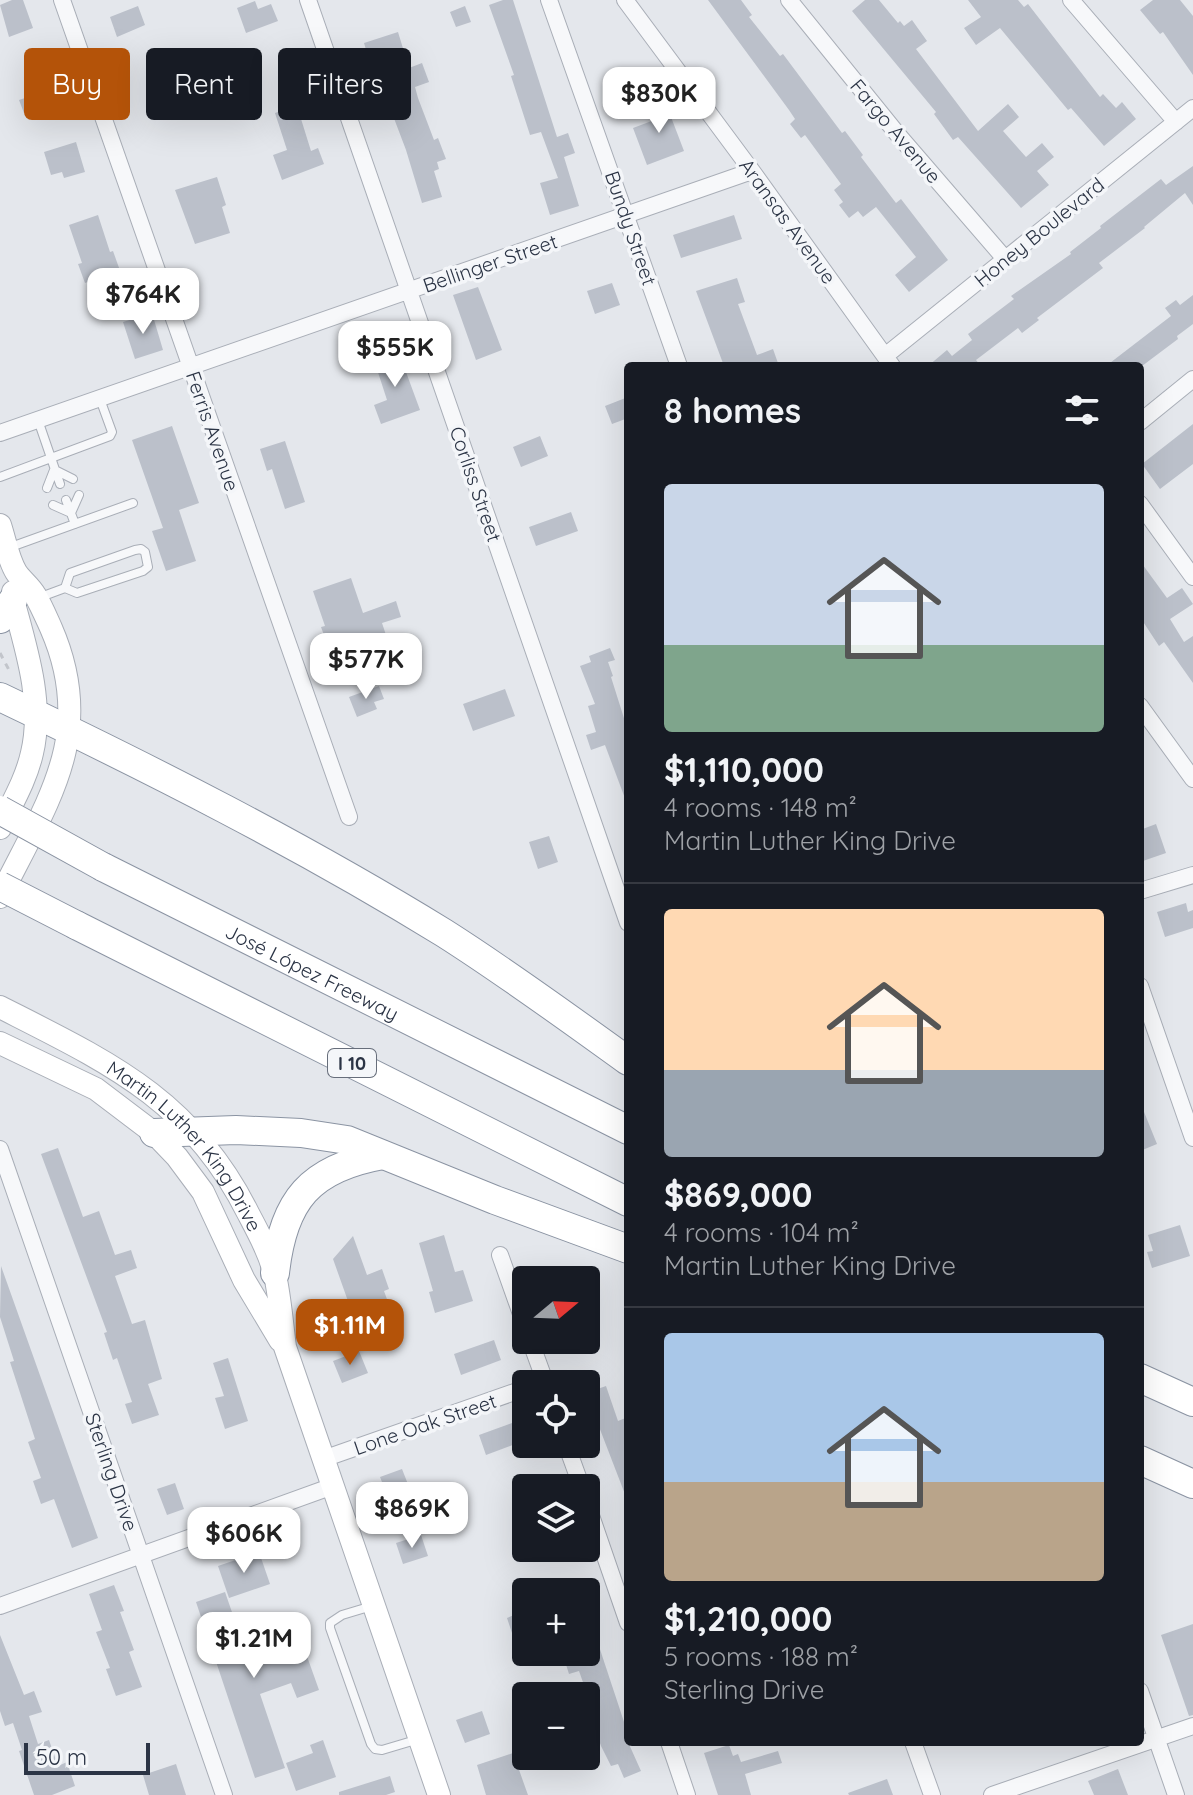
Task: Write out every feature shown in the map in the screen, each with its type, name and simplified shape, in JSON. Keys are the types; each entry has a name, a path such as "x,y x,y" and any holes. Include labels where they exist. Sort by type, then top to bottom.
{"highway":[{"path":"6,685 34,715 93,741 314,857 418,918 514,978 624,1058"},
{"name":"José López Freeway","path":"0,810 103,867 624,1128"},
{"name":"I 10","path":"0,886 624,1200"},
{"path":"154,1133 236,1130 301,1133 347,1140 624,1248"},
{"path":"275,1273 278,1242 301,1195 318,1178 335,1168 383,1155"},
{"path":"1144,1380 1193,1402"},
{"path":"1144,1462 1193,1484"}],"main road":[{"path":"0,525 15,571 16,606 30,664 34,715 33,750 26,775 0,828"},
{"path":"0,897 53,789 70,731 70,691 52,630 16,606"},
{"name":"Martin Luther King Drive","path":"0,1007 104,1060 146,1089 194,1131 235,1187 275,1273 285,1347 439,1795"},
{"name":"Martin Luther King Drive","path":"0,1043 96,1089 154,1133 177,1157 203,1192 244,1280 285,1347"}],"street":[{"name":"Ferris Avenue","path":"62,0 349,817"},
{"name":"Corliss Street","path":"308,0 624,911"},
{"name":"Bundy Street","path":"549,0 678,362"},
{"name":"Aransas Avenue","path":"625,0 888,361"},
{"name":"Fargo Avenue","path":"789,0 899,136 1006,260"},
{"path":"1071,0 1176,122"},
{"name":"Honey Boulevard","path":"888,361 1193,108"},
{"name":"Bellinger Street","path":"0,433 752,171"},
{"path":"1144,419 1193,379"},
{"path":"1144,510 1193,577"},
{"path":"1144,712 1193,779"},
{"path":"1144,890 1193,875"},
{"path":"1144,997 1193,1138"},
{"name":"Sterling Drive","path":"0,1149 224,1795"},
{"path":"500,1255 512,1289"},
{"name":"Lone Oak Street","path":"323,1459 512,1393"},
{"path":"0,1606 333,1486"},
{"path":"600,1542 624,1611"},
{"path":"1144,1702 1176,1795"},
{"path":"1144,1743 1193,1726"},
{"path":"670,1746 687,1795"},
{"path":"914,1746 932,1795"},
{"path":"992,1795 1136,1746"}],"lane":[{"path":"0,477 110,436 112,432 100,399"},
{"path":"38,420 60,484"},
{"path":"55,469 73,479"},
{"path":"47,488 55,469"},
{"path":"71,513 79,495"},
{"path":"66,500 75,524"},
{"path":"8,548 133,503"},
{"path":"53,505 71,513"},
{"path":"16,606 65,588 77,593 143,571 148,567 145,552 135,550 70,573 65,588"},
{"path":"374,1606 342,1615 330,1623 330,1628 375,1749 419,1739"}],"path":[{"path":"0,653 6,685"}],"building":[{"path":"23,0 33,28 9,37 0,5"},
{"path":"513,0 557,137 568,133 575,153 564,157 579,206 550,215 540,183 558,178 541,132 530,135 511,76 514,75 489,5"},
{"path":"708,0 741,0 752,15 749,17 780,56 783,54 842,133 845,131 896,203 901,199 948,260 909,292 895,275 916,257 876,207 863,217 858,211 849,218 839,205 843,202 834,190 841,184 805,135 801,138 790,124 795,119"},
{"path":"865,0 879,0 904,26 912,20 927,41 916,49 978,131 1008,104 1019,117 1003,131 1026,157 1042,143 1054,157 1037,171 1049,185 1021,208 958,137 953,140 934,114 936,112 852,11"},
{"path":"968,0 1018,0 1024,7 1028,4 1100,97 1103,94 1116,108 1122,102 1136,119 1104,146 1071,108 1068,110 1000,28 976,45 964,28 981,17"},
{"path":"1153,0 1180,0 1193,16 1193,75 1163,32 1160,34 1140,10"},
{"path":"255,1 258,9 271,4 278,21 246,33 237,8"},
{"path":"138,6 145,25 117,37 110,17"},
{"path":"465,6 471,22 456,27 450,12"},
{"path":"398,32 403,48 366,48 364,43"},
{"path":"422,63 429,82 415,87 434,140 438,138 446,159 437,162 439,169 434,171 442,197 422,203 395,120 411,120 411,67"},
{"path":"663,96 684,151 647,165 633,128 657,119 650,101"},
{"path":"278,112 278,120 301,120 311,151 318,148 324,164 282,180 273,155 287,150 275,113"},
{"path":"76,142 85,172 64,178 62,172 51,175 44,152"},
{"path":"1193,166 1193,205 1185,193 1099,263 1103,268 1022,333 1018,328 976,360 978,362 933,362 947,350 952,356 972,340 968,334 1014,299 1011,296 1071,254 1100,226 1161,179 1166,185"},
{"path":"217,177 226,205 222,207 230,233 195,244 175,190"},
{"path":"98,215 123,279 103,286 100,277 85,283 78,264 82,263 69,225"},
{"path":"734,215 742,239 681,258 673,235"},
{"path":"737,278 745,302 738,304 757,355 773,349 778,362 723,362 696,291"},
{"path":"612,283 620,305 595,314 587,291"},
{"path":"478,287 502,350 476,360 453,295"},
{"path":"1193,295 1193,324 1177,336 1178,339 1144,364 1144,362 1111,362 1171,316 1165,308 1176,300 1180,305"},
{"path":"152,313 163,350 135,359 123,322"},
{"path":"401,352 420,410 381,424 374,405 387,400 374,360"},
{"path":"624,399 624,420 612,424 605,406"},
{"path":"1193,424 1193,464 1160,489 1144,462"},
{"path":"172,426 199,503 179,510 196,561 166,571 152,531 163,528 132,440"},
{"path":"540,436 548,456 521,467 513,447"},
{"path":"285,441 305,502 285,509 272,469 267,471 260,449"},
{"path":"571,512 578,531 536,546 529,527"},
{"path":"1144,566 1167,598 1182,588 1193,604 1170,619 1184,642 1193,636 1193,683 1164,642 1159,646 1144,623"},
{"path":"351,578 363,613 396,601 401,617 382,623 387,638 332,657 313,591"},
{"path":"610,648 615,660 608,662 624,718 624,796 605,745 591,750 586,735 596,732 588,706 595,704 580,666 591,662 589,656"},
{"path":"379,686 384,699 374,702 377,709 357,717 349,697"},
{"path":"505,689 515,716 473,731 463,704"},
{"path":"1156,824 1166,853 1144,861 1144,828"},
{"path":"549,836 558,862 538,869 529,842"},
{"path":"1186,903 1188,912 1193,910 1193,928 1165,937 1157,912"},
{"path":"1144,1112 1157,1144 1144,1149"},
{"path":"58,1148 83,1217 99,1211 115,1255 131,1250 137,1268 115,1276 132,1324 145,1320 162,1379 148,1384 159,1415 132,1424 125,1404 132,1402 117,1358 113,1360 104,1333 107,1332 41,1154"},
{"path":"1180,1225 1190,1256 1152,1268 1147,1252 1153,1251 1148,1235"},
{"path":"444,1235 455,1272 463,1270 473,1301 435,1313 429,1292 433,1291 419,1243"},
{"path":"353,1236 367,1275 382,1269 389,1289 384,1291 388,1302 375,1307 381,1325 359,1332 333,1259"},
{"path":"1,1266 98,1538 72,1548 54,1499 41,1504 33,1481 41,1478 28,1442 35,1439 10,1362 14,1361 0,1317"},
{"path":"494,1340 501,1360 461,1375 454,1354"},
{"path":"359,1351 368,1373 342,1383 333,1361"},
{"path":"228,1358 248,1421 225,1429 215,1398 224,1396 213,1363"},
{"path":"606,1386 618,1421 624,1419 624,1492 600,1429 600,1388"},
{"path":"512,1423 512,1445 486,1455 479,1435"},
{"path":"402,1469 415,1502 393,1510 380,1477"},
{"path":"175,1483 184,1509 167,1515 157,1489"},
{"path":"421,1535 428,1556 403,1564 396,1543"},
{"path":"259,1552 270,1584 229,1598 218,1566"},
{"path":"114,1585 134,1650 129,1652 142,1687 116,1696 106,1669 110,1668 96,1632 102,1630 89,1594"},
{"path":"225,1592 251,1667 281,1656 275,1639 298,1631 319,1690 297,1698 291,1683 260,1694 285,1768 255,1778 196,1602"},
{"path":"512,1616 512,1633 507,1618"},
{"path":"1193,1624 1193,1715 1189,1716 1161,1635"},
{"path":"0,1635 24,1695 34,1691 42,1712 29,1716 38,1744 49,1740 58,1766 67,1762 75,1786 52,1795 34,1795 13,1723 5,1726 0,1711"},
{"path":"600,1649 624,1722 624,1746 630,1746 641,1771 624,1778 618,1764 611,1766 600,1743 600,1682 583,1682 579,1671 569,1674 566,1666 600,1666"},
{"path":"482,1711 490,1734 465,1743 456,1720"},
{"path":"323,1740 336,1777 296,1791 286,1763 313,1753 310,1745"},
{"path":"729,1746 733,1756 738,1754 741,1762 778,1751 782,1763 745,1774 751,1795 718,1795 704,1753"},
{"path":"512,1753 512,1770 519,1770 528,1795 486,1795 477,1765"},
{"path":"176,1764 186,1795 149,1795 143,1775"},
{"path":"1118,1769 1128,1795 1094,1795 1088,1781"},
{"path":"390,1776 395,1792 386,1795 339,1795 339,1792"},
{"path":"887,1779 893,1795 848,1793"}]}
